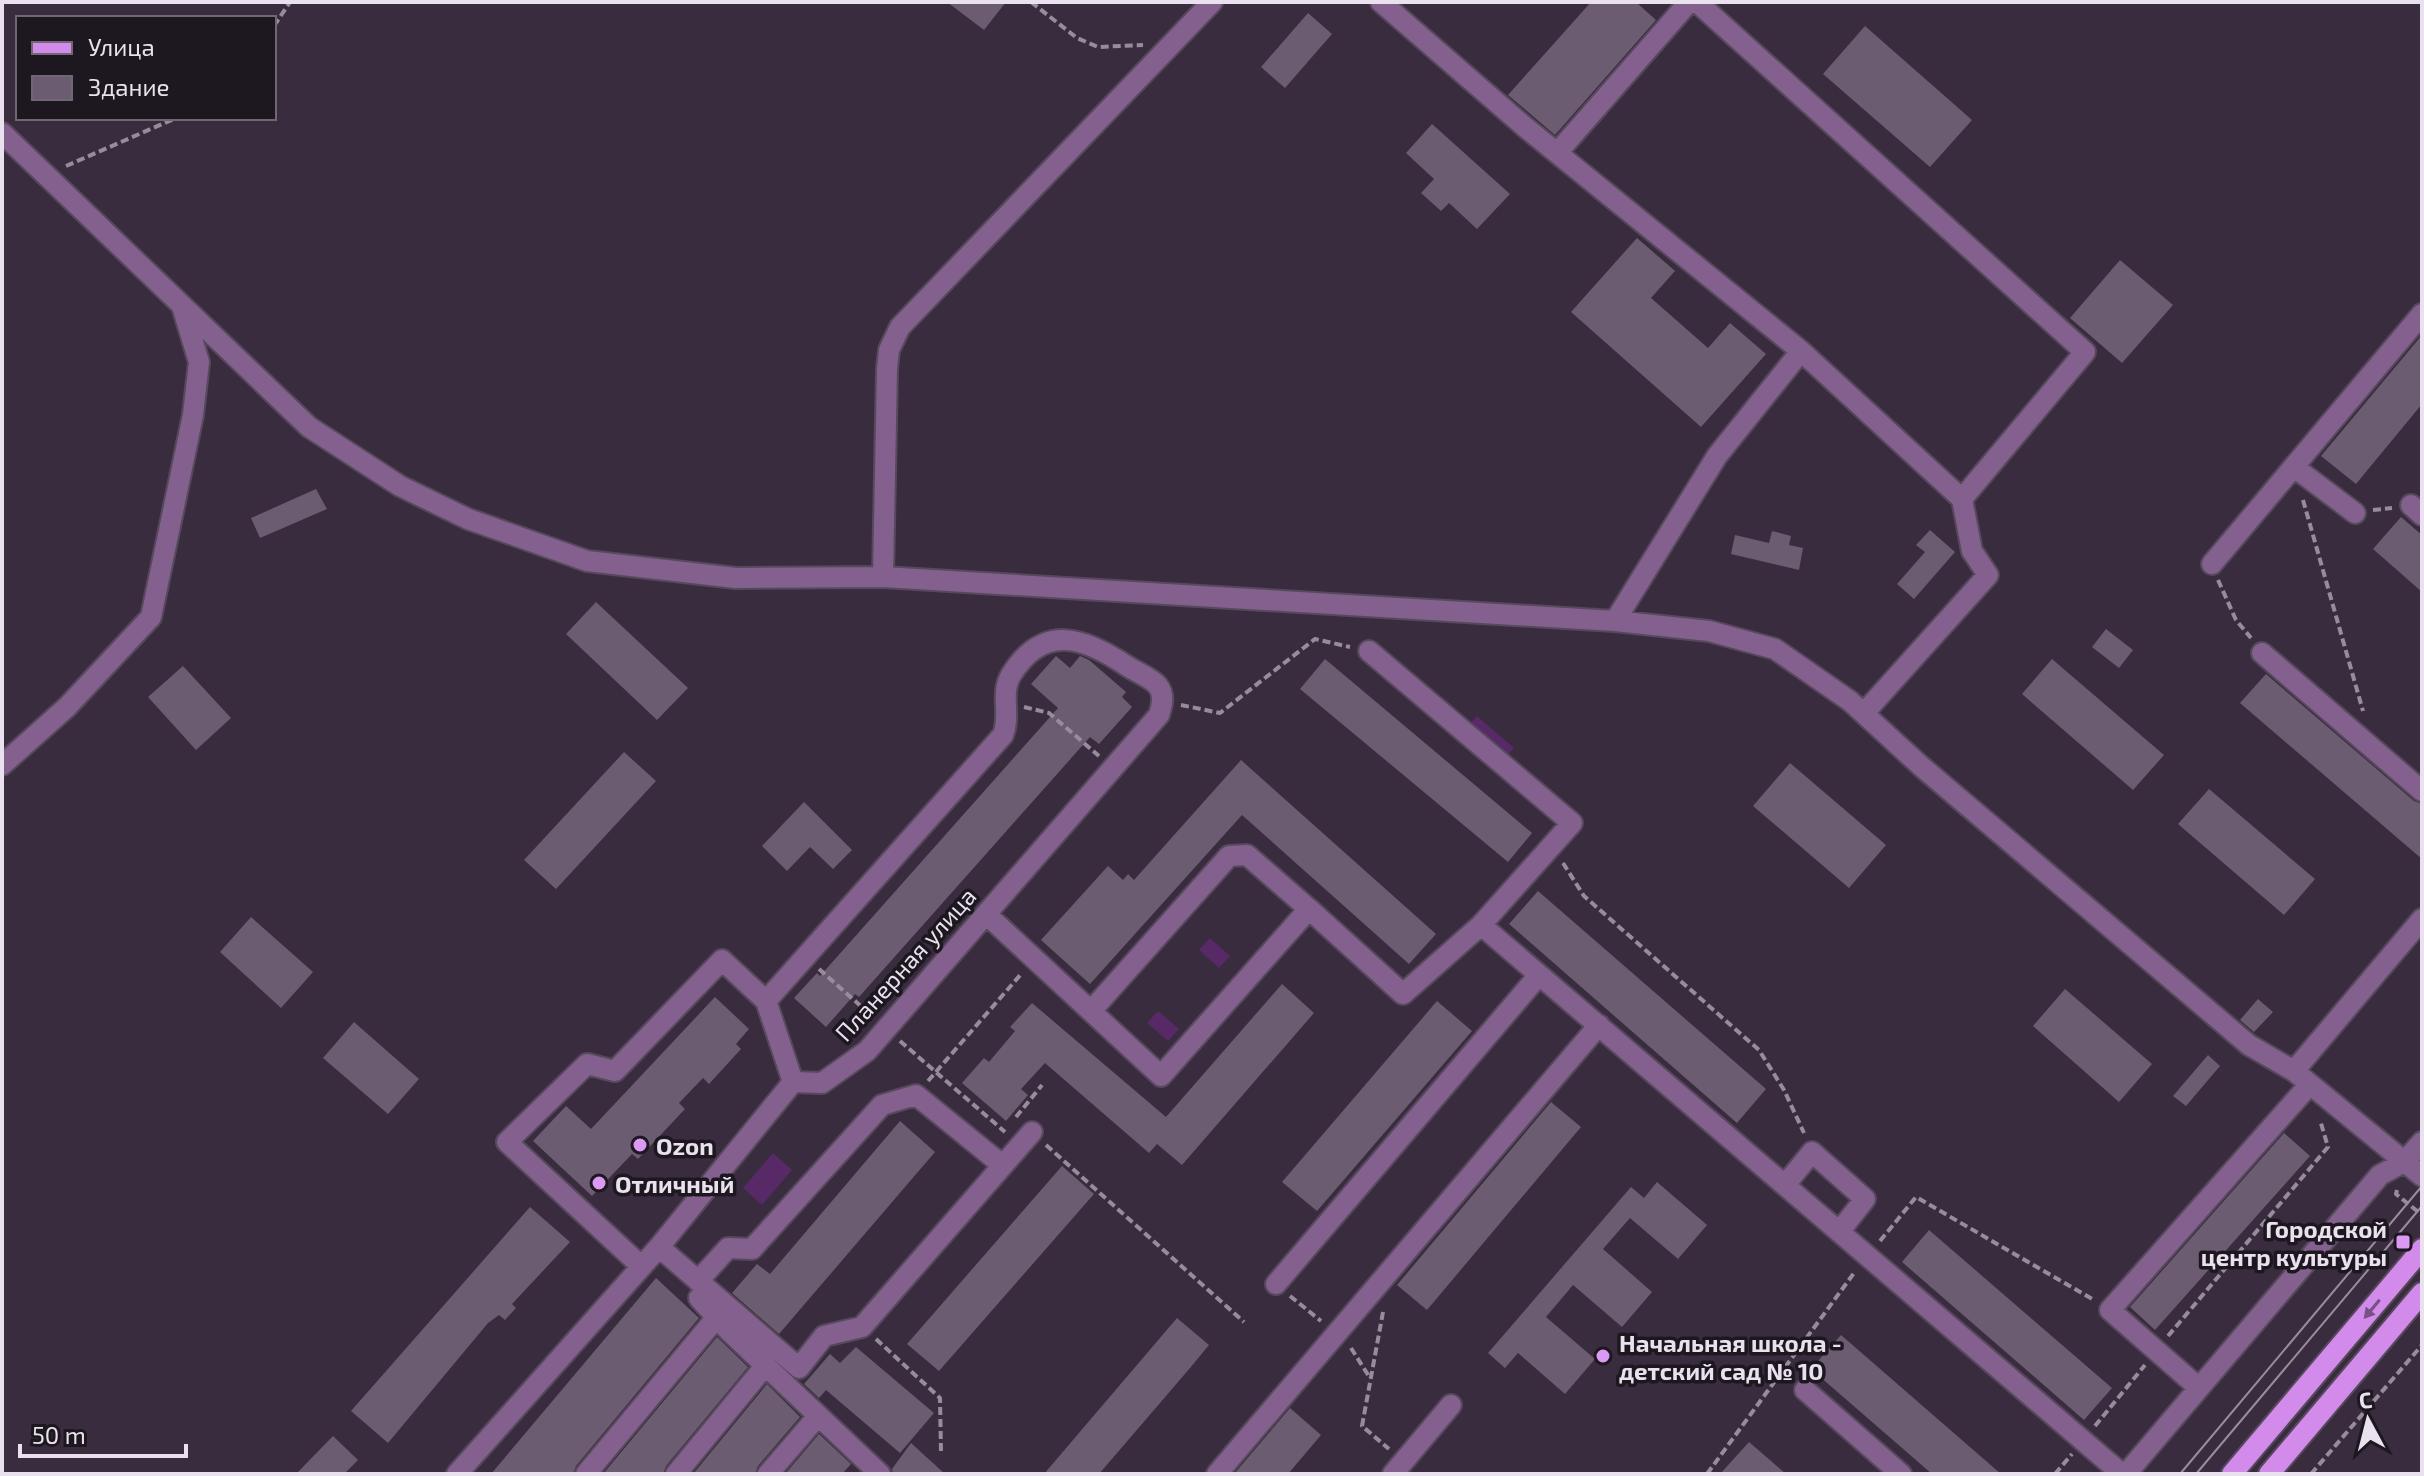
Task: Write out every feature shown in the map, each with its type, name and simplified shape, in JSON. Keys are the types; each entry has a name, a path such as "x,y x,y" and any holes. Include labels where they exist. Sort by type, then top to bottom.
{"main road":[{"path":"2232,1474 2422,1249"},
{"path":"2269,1474 2422,1293"}],"street":[{"path":"883,577 887,369 889,350 900,327 1212,2"},
{"path":"1381,2 1557,153 1801,351 1962,499 1972,551 1988,575 1864,713"},
{"path":"1557,153 1689,2"},
{"path":"1697,2 2085,352 1962,499"},
{"path":"2,133 309,427 400,486 468,519 587,561 736,578 883,577 1615,621 1709,631 1775,649 1864,713 1934,777 2249,1045 2302,1078 2422,1176"},
{"path":"2,765 67,707 151,617 193,415 199,362 180,302"},
{"path":"2212,564 2422,314"},
{"path":"1615,621 1717,456 1801,351"},
{"path":"2294,467 2355,513"},
{"path":"766,1001 1003,735 1008,722 1006,687 1027,655 1047,643 1066,640 1092,643 1158,686 1161,708"},
{"path":"1091,1011 1229,856 1247,855 1403,994 1481,925 1572,823 1369,651"},
{"path":"2262,653 2422,791"},
{"name":"Планерная улица","path":"793,1082 822,1083 867,1051 1161,708"},
{"path":"986,914 1036,957 1161,1076 1309,909"},
{"path":"2199,1388 2110,1310 2302,1078 2422,919"},
{"path":"1481,925 2124,1474 2380,1175 2404,1162 2422,1142"},
{"path":"457,1474 650,1256 793,1082 766,1001 722,960 615,1071 587,1064 507,1142 650,1256 717,1317 871,1471"},
{"path":"1276,1284 1539,975"},
{"path":"1217,1474 1599,1025"},
{"path":"698,1281 728,1248 752,1249 882,1105 916,1095 1001,1164"},
{"path":"650,1256 698,1281 799,1368 824,1336 862,1327 1032,1132"},
{"path":"1785,1185 1812,1152 1865,1199 1839,1232"},
{"path":"586,1474 717,1317"},
{"path":"676,1474 765,1366"},
{"path":"1805,1390 1901,1474"},
{"path":"1398,1468 1451,1405"},
{"path":"768,1474 818,1416"}],"path":[{"path":"276,23 290,2"},
{"path":"1031,2 1077,38 1098,47 1174,43"},
{"path":"45,174 91,158 172,120"},
{"path":"2294,467 2373,749"},
{"path":"2355,513 2416,510"},
{"path":"2212,564 2236,620 2262,653"},
{"path":"1161,708 1220,713 1315,639 1369,651"},
{"path":"1007,703 1049,713 1091,749"},
{"path":"1555,843 1569,878 1584,896 1759,1050 1784,1090 1812,1152"},
{"path":"806,956 1004,1131 1042,1085"},
{"path":"916,1095 1036,957"},
{"path":"2095,1426 2328,1147 2302,1078"},
{"path":"1032,1132 1244,1322"},
{"path":"2396,1194 2422,1215"},
{"path":"1390,1271 1362,1426 1398,1468"},
{"path":"862,1327 940,1398 941,1452"},
{"path":"2311,1474 2422,1345"}],"shaded area":[{"path":"1477,716 1514,748 1505,758 1468,726"},
{"path":"1210,938 1230,956 1219,968 1199,950"},
{"path":"1158,1011 1179,1029 1168,1041 1147,1023"},
{"path":"773,1153 792,1170 762,1205 743,1188"}],"building":[{"path":"947,2 1006,2 984,30"},
{"path":"1591,2 1636,2 1656,20 1555,135 1508,95"},
{"path":"1308,13 1332,34 1285,88 1261,67"},
{"path":"1865,26 1972,120 1930,167 1823,74"},
{"path":"1432,124 1510,194 1477,229 1449,203 1441,211 1421,193 1434,179 1406,153"},
{"path":"1637,238 1675,271 1651,298 1708,348 1730,323 1766,354 1701,427 1571,312"},
{"path":"2120,260 2173,305 2122,363 2070,318"},
{"path":"2422,335 2422,404 2356,484 2321,456"},
{"path":"316,489 327,509 260,538 251,518"},
{"path":"2401,517 2422,535 2422,592 2373,549"},
{"path":"1930,530 1955,552 1914,599 1897,584 1925,552 1916,545"},
{"path":"1772,531 1791,536 1789,545 1803,548 1799,570 1731,554 1735,535 1769,543"},
{"path":"596,602 688,688 657,720 566,634"},
{"path":"2106,629 2133,650 2119,668 2092,647"},
{"path":"1056,656 1070,668 1080,656 1089,660 1126,692 1122,697 1132,707 1099,744 1090,737 859,997 855,994 826,1027 794,998 817,973 820,976 1058,708 1031,684"},
{"path":"1325,659 1532,833 1508,862 1300,689"},
{"path":"2052,659 2164,755 2133,790 2022,694"},
{"path":"183,666 231,718 196,750 148,697"},
{"path":"2266,674 2414,801 2422,804 2422,859 2240,703"},
{"path":"624,752 656,781 556,889 524,860"},
{"path":"1241,760 1436,934 1409,964 1242,815 1090,984 1041,940 1108,866 1123,880 1128,874 1134,880"},
{"path":"1790,763 1886,845 1849,888 1753,806"},
{"path":"2209,789 2315,879 2284,915 2178,824"},
{"path":"804,802 852,850 833,869 810,847 787,871 762,846"},
{"path":"1538,891 1766,1089 1737,1123 1509,924"},
{"path":"251,917 313,972 281,1008 220,952"},
{"path":"1282,984 1314,1013 1182,1165 1157,1144 1149,1153 1045,1063 1021,1089 1028,1095 1006,1121 962,1083 984,1058 989,1062 1015,1031 1010,1027 1032,1003 1166,1117"},
{"path":"2065,989 2152,1064 2119,1102 2033,1026"},
{"path":"715,997 749,1029 736,1044 741,1049 709,1084 703,1078 679,1103 685,1109 638,1159 632,1154 592,1196 533,1141 566,1106 591,1129"},
{"path":"2258,999 2273,1012 2254,1032 2240,1020"},
{"path":"1437,1001 1472,1031 1317,1211 1282,1182"},
{"path":"354,1022 419,1079 388,1114 323,1058"},
{"path":"2208,1055 2220,1066 2186,1106 2173,1096"},
{"path":"1551,1102 1581,1127 1427,1310 1397,1285"},
{"path":"900,1121 935,1152 779,1334 732,1293 757,1264 770,1274"},
{"path":"2284,1133 2310,1156 2155,1330 2130,1307"},
{"path":"1062,1166 1094,1194 939,1371 907,1344"},
{"path":"1657,1182 1707,1225 1678,1259 1630,1218 1603,1249 1652,1292 1622,1327 1573,1285 1546,1317 1595,1359 1565,1394 1518,1353 1505,1368 1488,1353 1631,1187 1644,1198"},
{"path":"530,1207 570,1242 512,1304 516,1308 505,1320 499,1315 488,1323 388,1443 351,1411"},
{"path":"1929,1230 2112,1388 2084,1420 1902,1262"},
{"path":"656,1278 699,1318 576,1466 573,1474 491,1474"},
{"path":"1177,1318 1209,1345 1190,1368 1099,1474 1044,1474"},
{"path":"1841,1335 2001,1474 1932,1474 1811,1369"},
{"path":"717,1337 748,1367 666,1466 663,1474 603,1474"},
{"path":"856,1347 934,1413 900,1453 826,1390 819,1398 804,1384 830,1354 840,1363"},
{"path":"767,1384 800,1417 758,1466 755,1474 693,1474"},
{"path":"1290,1408 1321,1435 1288,1474 1234,1474"},
{"path":"819,1434 851,1464 842,1474 785,1474"},
{"path":"333,1436 358,1460 344,1474 296,1474"},
{"path":"1749,1442 1786,1474 1720,1474"},
{"path":"911,1443 945,1474 893,1474 892,1469"}],"tram line":[{"path":"2180,1474 2422,1186"},
{"path":"2196,1474 2422,1206"}],"place":[{"name":"Ozon","path":"640,1145"},
{"name":"Отличный","path":"599,1183"},
{"name":"Городской центр культуры","path":"2403,1242"},
{"name":"Начальная школа - детский сад № 10","path":"1603,1356"}]}
